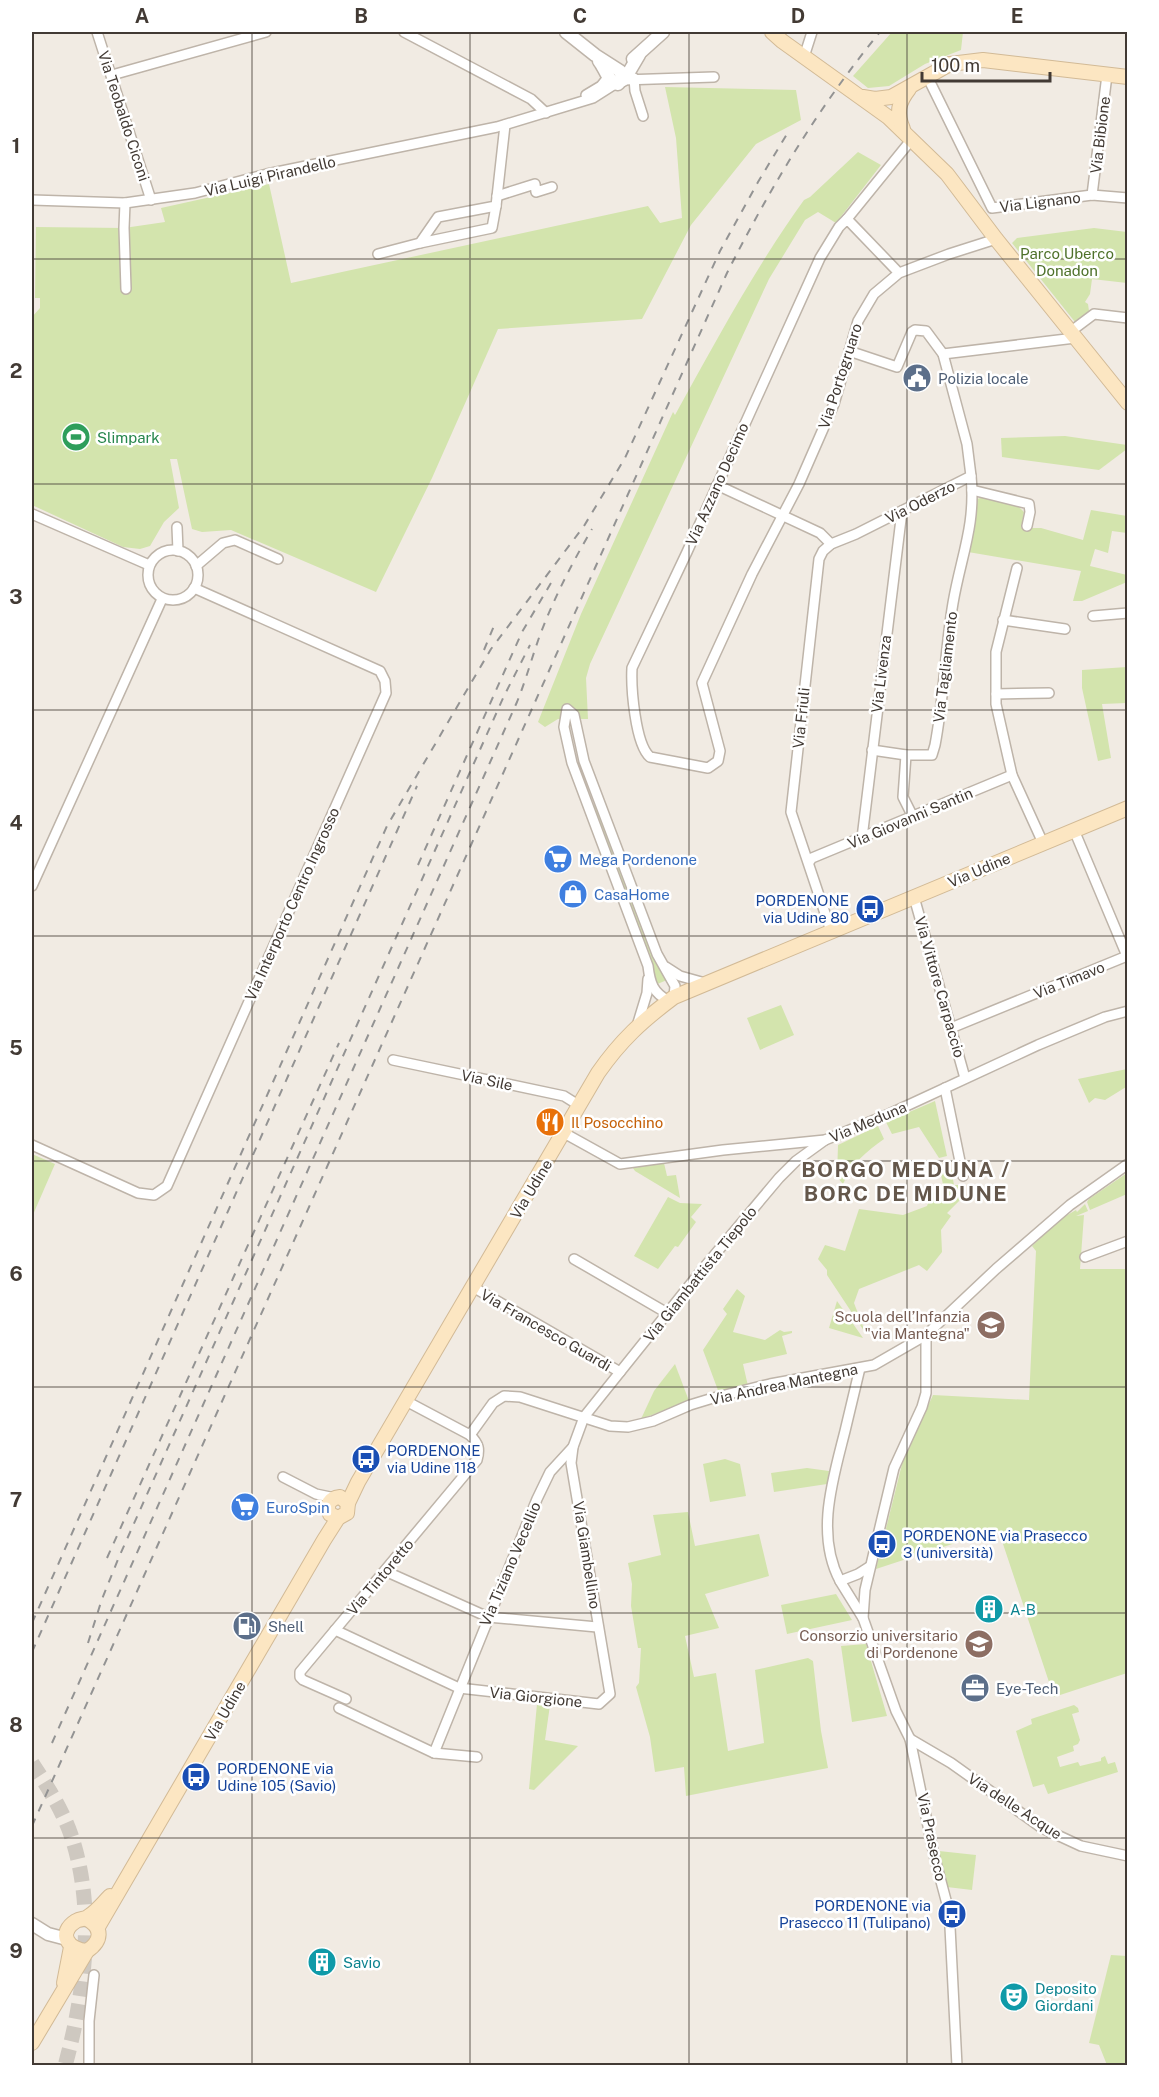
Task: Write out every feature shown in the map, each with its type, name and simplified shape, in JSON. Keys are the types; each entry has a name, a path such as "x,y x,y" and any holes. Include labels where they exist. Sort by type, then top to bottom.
{"main road":[{"path":"772,32 804,57 816,70 875,107 907,134 947,174 996,239 1128,403"},
{"path":"861,97 875,99 891,97 950,64 983,60 1128,77"},
{"path":"907,134 898,119 900,102 910,88"},
{"path":"875,107 900,102"},
{"name":"Via Udine","path":"92,1923 124,1882 324,1540 337,1507 358,1482 580,1106 615,1050 637,1026 672,999 708,983 1128,808"},
{"path":"32,2043 62,1994 87,1951 98,1941 100,1934 92,1923 75,1921 68,1939 62,1994"},
{"path":"68,1939 79,1951 87,1951"}],"street":[{"name":"Via Teobaldo Ciconi","path":"98,32 151,200"},
{"path":"112,75 266,32"},
{"path":"404,32 531,99 546,113"},
{"path":"566,32 595,55 637,97 643,116"},
{"name":"Via Luigi Pirandello","path":"32,200 126,202 151,200 195,193 267,174 505,125 565,106 619,78 663,32"},
{"path":"804,57 812,32"},
{"name":"Via Bibione","path":"1092,195 1107,75"},
{"name":"Via Lignano","path":"927,76 993,208 1092,195 1128,198"},
{"path":"619,78 714,78"},
{"path":"378,254 492,228 505,125"},
{"name":"Via Azzano Decimo","path":"650,757 643,750 635,715 631,684 632,668 820,258 839,227 907,134"},
{"path":"420,243 438,217 497,201 534,184 536,192 552,187"},
{"path":"126,202 124,228 126,289"},
{"path":"847,219 899,273"},
{"name":"Via Portogruaro","path":"650,757 708,768 718,761 720,750 702,683 752,574 784,516 834,404 858,321 874,294 899,273 996,239"},
{"path":"943,354 1072,335 1094,314 1128,318"},
{"name":"Via Oderzo","path":"831,544 856,534 971,476 967,444 943,354 926,331 912,332 897,367 849,351"},
{"name":"Via Tagliamento","path":"906,755 932,754 935,745 953,603 972,520 971,476"},
{"path":"717,485 820,533 831,544"},
{"path":"972,490 1029,504 1028,526"},
{"name":"Via Livenza","path":"862,838 902,511"},
{"path":"32,514 149,565"},
{"path":"177,526 178,550"},
{"path":"196,566 223,543 235,540 278,559"},
{"name":"Via Friuli","path":"831,544 823,551 818,567 791,812 831,931"},
{"path":"178,550 186,554 196,566 198,574 194,588 181,599 162,599 148,581 149,565 162,553 178,550"},
{"path":"1017,567 996,652 996,694 1002,736 1012,775 1043,843"},
{"name":"Via Interporto Centro Ingrosso","path":"32,1145 138,1193 154,1195 166,1186 386,693 385,681 380,671 194,588"},
{"path":"32,886 162,599"},
{"path":"1093,616 1128,613"},
{"path":"1003,620 1065,629"},
{"path":"996,694 1049,693"},
{"path":"637,1026 646,993 648,966 572,763 564,727 567,709 574,715 584,761 661,963 675,986 672,999 655,992 648,974"},
{"path":"872,750 906,755 903,797 913,817"},
{"name":"Via Giovanni Santin","path":"809,861 1012,775"},
{"path":"587,802 597,798"},
{"name":"Via Timavo","path":"951,1028 1127,956 1074,830"},
{"name":"Via Vittore Carpaccio","path":"914,897 965,1078"},
{"path":"661,963 680,976 708,983"},
{"name":"Via Meduna","path":"564,1133 620,1164 723,1150 825,1140 890,1114 1057,1037 1106,1017 1128,1011"},
{"name":"Via Sile","path":"393,1060 564,1096 580,1106"},
{"path":"945,1088 963,1176"},
{"name":"Via Giambattista Tiepolo","path":"584,1417 779,1178 796,1161 825,1140"},
{"name":"Via Andrea Mantegna","path":"470,1435 493,1402 504,1396 520,1397 610,1426 628,1428 713,1398 880,1362 926,1335 996,1269 1070,1205 1128,1164"},
{"path":"1085,1257 1128,1241"},
{"path":"574,1260 667,1313"},
{"name":"Via Francesco Guardi","path":"473,1287 620,1372"},
{"name":"Via Prasecco","path":"863,1618 863,1598 869,1567 894,1468 922,1407 926,1393 926,1335"},
{"name":"Via Prasecco","path":"860,1368 829,1500 827,1519 832,1567 863,1618 896,1711 910,1739 934,1855 947,1904 952,1948 957,2066"},
{"path":"406,1401 470,1435"},
{"name":"Via Giambellino","path":"584,1417 573,1448 571,1463 610,1694"},
{"name":"Via Tintoretto","path":"346,1699 300,1677 300,1672 477,1460 480,1449 470,1435"},
{"name":"Via Tiziano Vecellio","path":"459,1688 537,1499 550,1472 573,1448"},
{"path":"283,1477 337,1507"},
{"path":"840,1581 858,1575 869,1567"},
{"path":"385,1571 488,1617 597,1627"},
{"name":"Via Giorgione","path":"335,1630 459,1688 599,1704 610,1694"},
{"path":"434,1753 459,1688"},
{"path":"339,1708 434,1753 477,1757"},
{"name":"Via delle Acque","path":"910,1739 951,1763 1042,1828 1081,1846 1128,1856"},
{"path":"32,1924 48,1934 68,1939"},
{"path":"88,2066 89,2021 94,1975"}],"green space":[{"path":"892,32 963,32 961,50 925,64 889,86 868,88 853,76"},
{"path":"665,87 796,90 801,120 756,144 691,225 642,319 498,329 432,478 376,592 231,530 202,532 192,529 177,459 170,459 179,508 164,522 150,546 140,549 123,547 32,505 32,317 40,308 40,298 35,298 36,227 124,228 165,222 161,208 269,184 291,283 648,206 660,223 682,218 676,138"},
{"path":"858,152 881,165 836,223 818,212 805,220 769,279 590,664 586,678 588,719 558,719 545,727 538,722 581,614 673,412 675,415 752,278 804,200"},
{"name":"Parco Uberco Donadon","path":"1094,228 1127,232 1127,283 1092,279 1090,294 1085,302 1088,304 1089,311 1075,322 1012,243 1017,238"},
{"path":"1065,436 1127,445 1127,449 1099,470 1002,457 1001,438"},
{"path":"983,497 1019,507 1024,512 1021,528 1041,528 1083,540 1091,510 1127,516 1127,533 1112,531 1108,553 1095,549 1090,566 1127,575 1127,582 1082,601 1073,601 1081,571 968,552 977,499"},
{"path":"1127,667 1127,703 1102,704 1111,758 1098,761 1082,688 1082,670"},
{"path":"595,805 653,958 667,980 655,985 650,956"},
{"path":"781,1005 794,1035 760,1050 747,1018"},
{"path":"1127,1069 1127,1088 1105,1100 1095,1098 1089,1103 1078,1079"},
{"path":"935,1101 947,1156 939,1158 919,1127 892,1134 886,1122"},
{"path":"878,1126 884,1139 860,1158 843,1184 837,1177 838,1145"},
{"path":"32,1154 55,1164 32,1217"},
{"path":"664,1163 667,1176 676,1175 680,1198 633,1168"},
{"path":"950,1163 954,1185 962,1185 960,1200 947,1213 951,1216 941,1230 942,1252 927,1271 919,1265 859,1289 854,1303 866,1334 818,1259 825,1245 845,1251 859,1209 903,1215 927,1206 930,1198 928,1194 944,1189 939,1166"},
{"path":"1127,1173 1127,1194 1090,1210 1087,1202 1089,1199"},
{"path":"668,1197 680,1203 702,1204 691,1217 696,1222 658,1269 634,1256"},
{"path":"1085,1204 1088,1211 1076,1216 1084,1215 1080,1269 1127,1269 1127,1673 1054,1697 998,1529 876,1569 903,1460 933,1395 1029,1400 1036,1251 1032,1246 1062,1218 1076,1210 1077,1212"},
{"path":"737,1289 745,1296 733,1332 765,1340 780,1330 792,1331 792,1333 782,1336 787,1354 743,1364 748,1386 719,1393 703,1350 727,1314 723,1309"},
{"path":"837,1301 863,1338 829,1328"},
{"path":"675,1364 689,1401 641,1419 654,1391"},
{"path":"725,1459 740,1464 746,1496 710,1502 703,1464"},
{"path":"807,1468 829,1471 827,1484 774,1492 771,1473"},
{"path":"688,1512 695,1546 759,1534 769,1576 705,1594 719,1628 685,1636 694,1677 716,1673 728,1751 764,1743 755,1670 808,1658 813,1661 828,1768 686,1796 684,1767 655,1772 650,1737 636,1687 639,1683 641,1648 638,1648 631,1606 632,1584 628,1563 661,1555 653,1515"},
{"path":"836,1594 852,1620 787,1634 781,1605"},
{"path":"866,1644 887,1716 852,1722 841,1646"},
{"path":"537,1704 550,1705 545,1740 578,1746 534,1790 529,1789"},
{"path":"1074,1705 1079,1712 1072,1714 1080,1740 1073,1746 1074,1751 1057,1757 1060,1767 1078,1762 1080,1766 1101,1761 1101,1758 1105,1756 1108,1764 1115,1762 1118,1772 1048,1794 1044,1784 1033,1787 1016,1731 1032,1724 1031,1719"},
{"path":"939,1851 976,1855 972,1890 947,1887"},
{"path":"1111,1955 1127,1956 1127,2065 1107,2065 1099,2045 1089,2043"}],"tunnel":[{"path":"32,1763 54,1798 71,1835 79,1863 83,1892 85,1950 82,1980 65,2066"}],"railway":[{"path":"32,1826 727,273 760,210 816,118 880,32"},
{"path":"32,1623 387,826 491,649 584,526 625,458 720,251 790,129"},
{"path":"52,1743 517,702 551,608 592,529"},
{"path":"418,865 522,632 551,583"},
{"path":"484,650 496,621"},
{"path":"88,1643 119,1557 504,696 530,645"},
{"path":"32,1652 417,786"},
{"path":"107,1558 339,1043"}],"place":[{"name":"Polizia locale","path":"917,378"},
{"name":"Slimpark","path":"76,437"},
{"name":"Mega Pordenone","path":"558,859"},
{"name":"CasaHome","path":"573,894"},
{"name":"PORDENONE via Udine 80","path":"870,909"},
{"name":"Il Posocchino","path":"550,1122"},
{"name":"Scuola dell’Infanzia \"via Mantegna\"","path":"991,1325"},
{"name":"PORDENONE via Udine 118","path":"366,1459"},
{"name":"EuroSpin","path":"245,1507"},
{"name":"PORDENONE via Prasecco 3 (università)","path":"882,1544"},
{"name":"A-B","path":"989,1609"},
{"name":"Shell","path":"247,1626"},
{"name":"Consorzio universitario di Pordenone","path":"979,1644"},
{"name":"Eye-Tech","path":"975,1688"},
{"name":"PORDENONE via Udine 105 (Savio)","path":"196,1777"},
{"name":"PORDENONE via Prasecco 11 (Tulipano)","path":"952,1914"},
{"name":"Savio","path":"322,1962"},
{"name":"Deposito Giordani","path":"1014,1997"}],"district":[{"name":"BORGO MEDUNA / BORC DE MIDUNE","path":"906,1181"}]}
